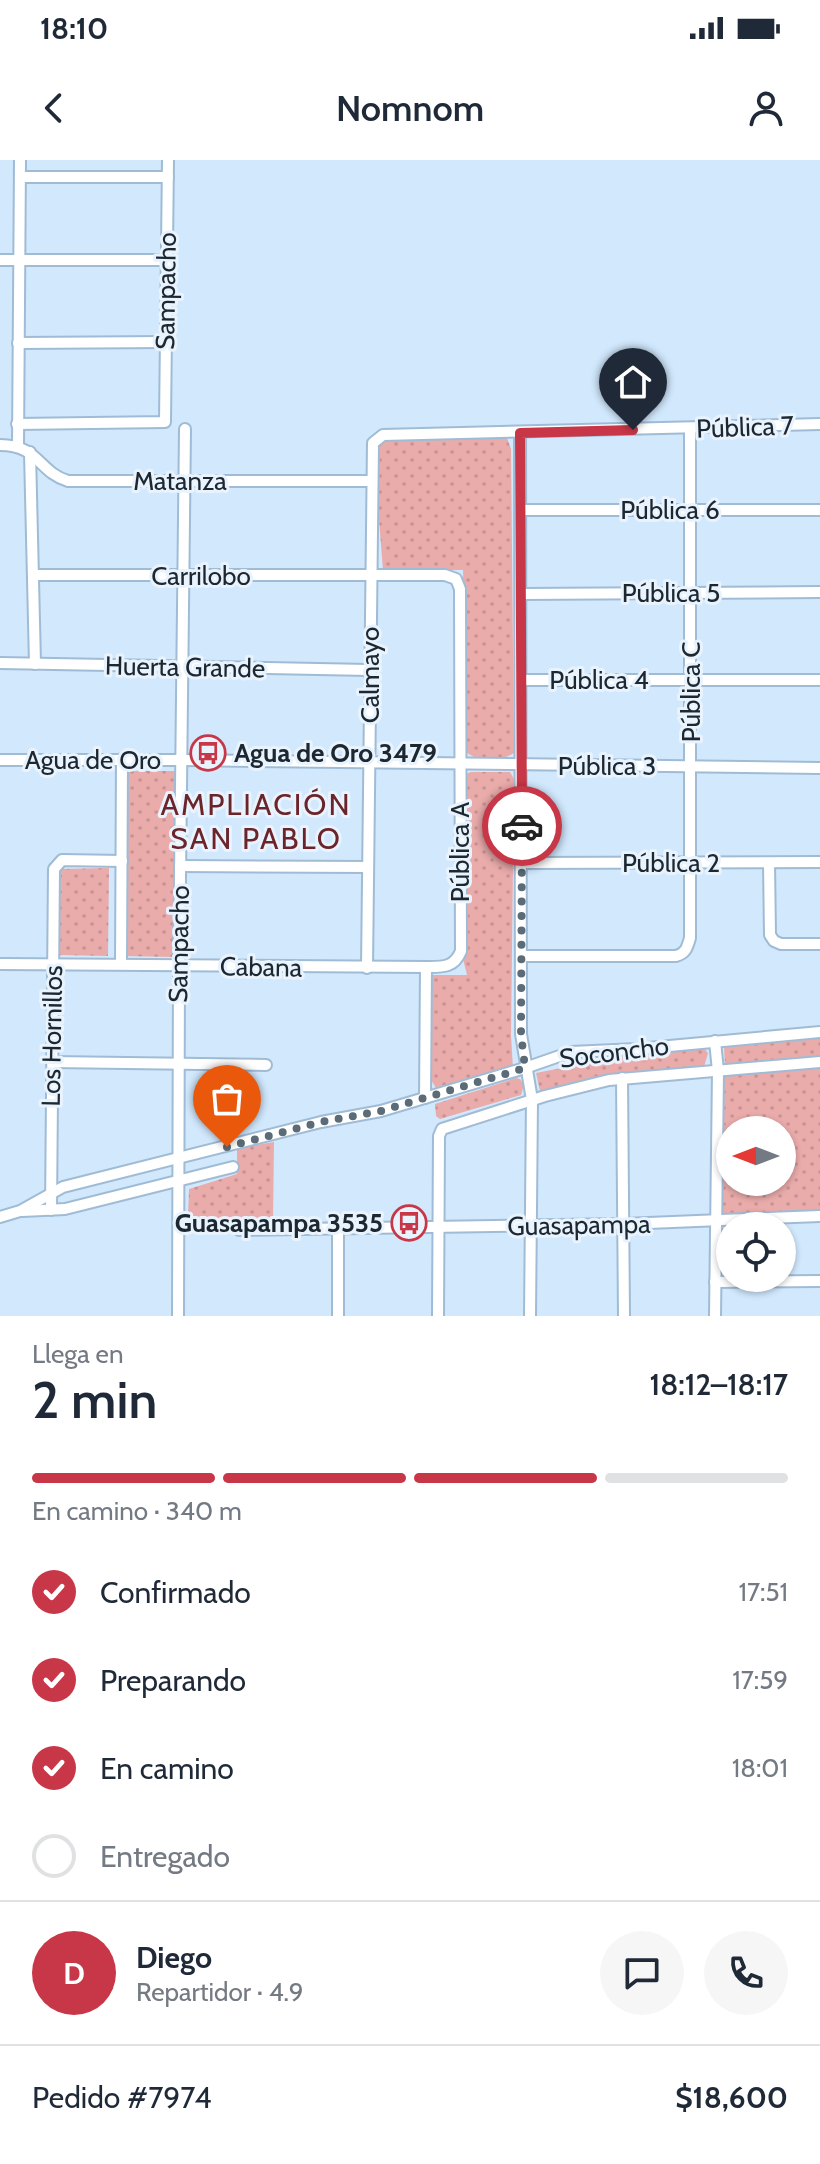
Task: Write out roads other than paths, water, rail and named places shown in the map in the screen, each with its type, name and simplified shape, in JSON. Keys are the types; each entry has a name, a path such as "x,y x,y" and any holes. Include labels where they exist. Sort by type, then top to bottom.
{"street":[{"path":"0,445 18,445 20,160"},
{"name":"Sampacho","path":"17,424 165,422 168,160"},
{"path":"20,177 168,177"},
{"path":"0,260 167,260"},
{"path":"18,343 166,342"},
{"name":"Pública 7","path":"383,435 820,424"},
{"name":"Sampacho","path":"178,1316 185,429"},
{"name":"Pública C","path":"522,956 676,956 683,954 690,938 690,429"},
{"path":"520,433 521,1034 532,1100 530,1316"},
{"name":"Calmayo","path":"367,968 373,443 383,435"},
{"name":"Matanza","path":"18,445 59,478 68,481 372,481"},
{"path":"30,452 35,664"},
{"name":"Pública 6","path":"521,510 820,510"},
{"name":"Carrilobo","path":"33,575 370,576"},
{"name":"Pública A","path":"370,576 445,575 456,579 460,589 461,951 458,960 447,967 426,967"},
{"name":"Pública 5","path":"522,594 820,592"},
{"name":"Huerta Grande","path":"0,663 369,670"},
{"name":"Pública 4","path":"522,680 820,680"},
{"path":"121,964 122,759"},
{"name":"Agua de Oro","path":"0,760 122,759 522,766"},
{"name":"Pública 3","path":"522,766 692,766"},
{"path":"692,766 820,768"},
{"name":"Los Hornillos","path":"51,1210 54,869 62,860 122,861"},
{"name":"Pública 2","path":"522,863 820,862"},
{"path":"769,863 770,935 781,944 820,944"},
{"path":"180,866 368,867"},
{"name":"Cabana","path":"0,964 426,967"},
{"path":"425,1098 426,967"},
{"name":"Soconcho","path":"0,1217 20,1211 51,1192 321,1122 381,1111 571,1052 820,1032"},
{"path":"715,1041 718,1071 716,1212"},
{"path":"52,1062 266,1065"},
{"name":"Soconcho","path":"438,1228 439,1136 442,1129 532,1100 622,1078 820,1062"},
{"path":"622,1078 624,1316"},
{"path":"20,1211 65,1209 233,1167"},
{"name":"Guasapampa","path":"796,1217 820,1216"},
{"path":"715,1316 716,1221"},
{"name":"Guasapampa","path":"239,1230 716,1221"},
{"path":"438,1228 438,1316"},
{"path":"338,1229 338,1316"},
{"path":"715,1282 820,1281"}],"place":[{"name":"Agua de Oro 3479","path":"208,753"},
{"name":"Guasapampa 3535","path":"409,1223"}],"district":[{"name":"AMPLIACIÓN SAN PABLO","path":"256,822"}]}
